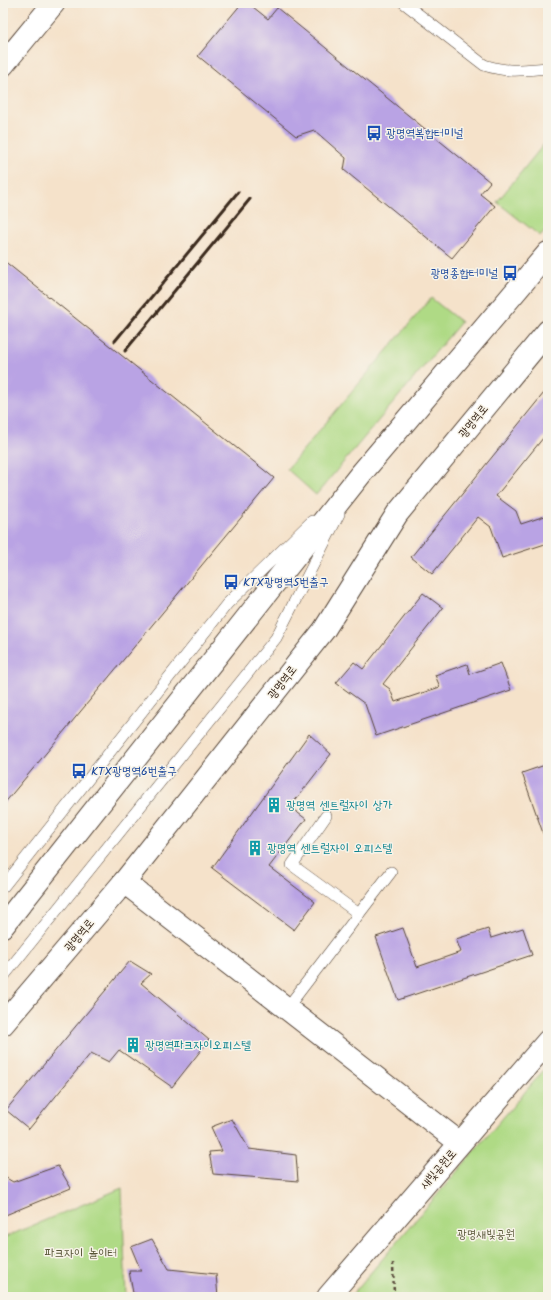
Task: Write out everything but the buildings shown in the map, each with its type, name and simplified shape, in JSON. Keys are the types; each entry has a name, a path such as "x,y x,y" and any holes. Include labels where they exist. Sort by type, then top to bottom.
{"street":[{"path":"3,65 54,3"},
{"path":"3,926 360,475 548,253"},
{"name":"광명역로","path":"3,1024 124,882 324,630 397,514 548,331"},
{"path":"124,882 460,1143"},
{"name":"새빛공원로","path":"328,1297 548,1041"}],"lane":[{"path":"404,3 484,65 511,71 548,68"},
{"path":"3,887 227,604 360,475"},
{"path":"3,977 276,638 360,475"},
{"path":"326,816 292,865 359,914"},
{"path":"287,1008 391,872"}],"path":[{"path":"393,1263 394,1297"}],"green space":[{"path":"548,139 548,227 540,236 497,202"},
{"path":"431,298 461,322 316,495 287,469"},
{"name":"광명새빛공원","path":"548,1065 548,1297 350,1297"},
{"name":"파크자이 놀이터","path":"122,1188 126,1297 4,1297 3,1238"}],"railway":[{"path":"115,341 238,192"},
{"path":"125,351 250,199"}],"place":[{"name":"광명역복합터미널","path":"374,133"},
{"name":"광명종합터미널","path":"510,273"},
{"name":"KTX광명역5번출구","path":"231,582"},
{"name":"KTX광명역6번출구","path":"79,771"},
{"name":"광명역 센트럴자이 상가","path":"274,805"},
{"name":"광명역 센트럴자이 오피스텔","path":"255,848"},
{"name":"광명역파크자이오피스텔","path":"133,1045"}]}
